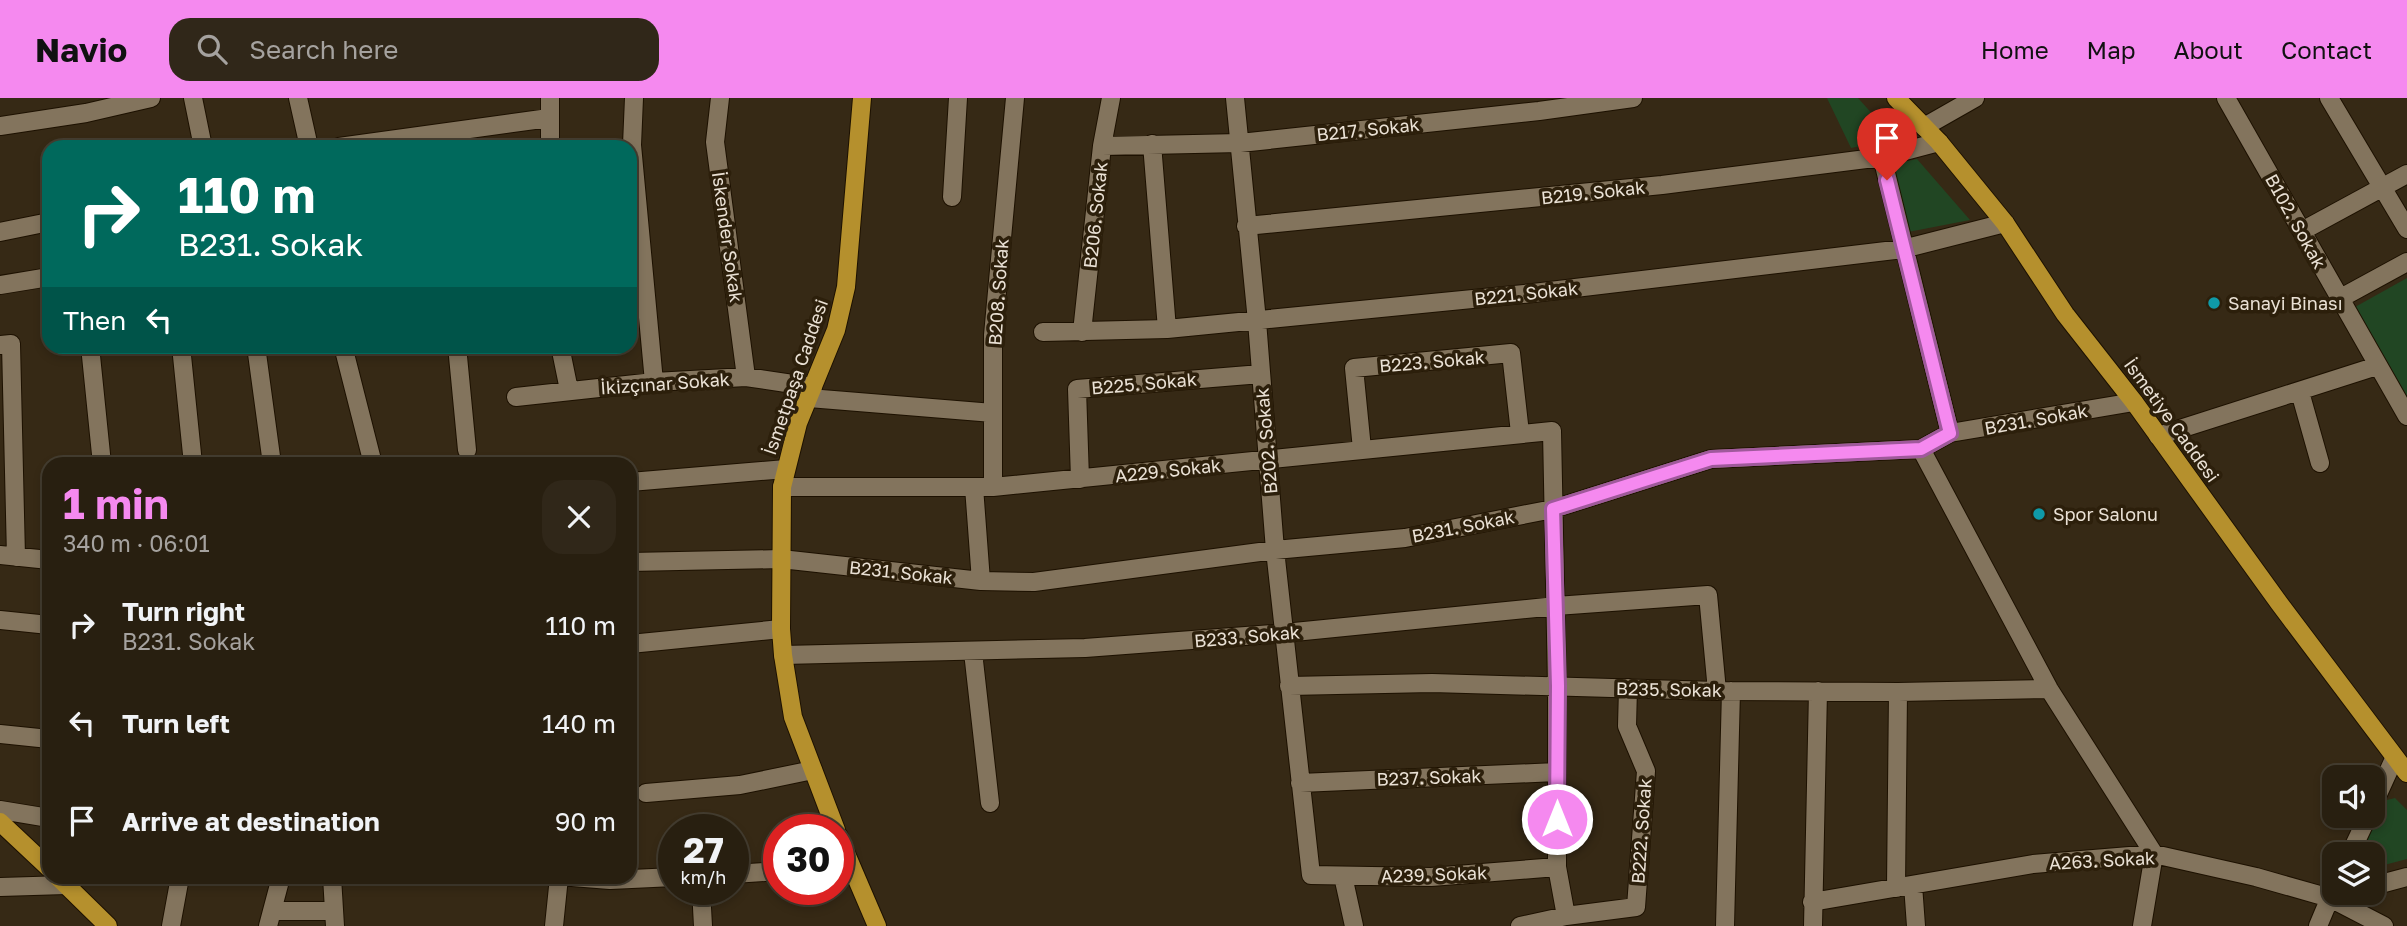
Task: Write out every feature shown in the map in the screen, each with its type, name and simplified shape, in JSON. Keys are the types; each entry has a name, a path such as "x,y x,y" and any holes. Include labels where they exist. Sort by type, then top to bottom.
{"main road":[{"name":"İsmetpaşa Caddesi","path":"830,814 793,716 783,655 782,487 797,423 836,330 846,287 862,98"},
{"name":"İsmetiye Caddesi","path":"1896,98 1939,142 2005,223 2065,314 2134,402 2394,759 2407,773"},
{"path":"0,822 42,861"},
{"path":"65,884 107,926"},
{"path":"854,886 877,926"}],"street":[{"path":"0,126 86,113 151,98"},
{"path":"193,98 202,140"},
{"path":"298,98 307,140"},
{"path":"550,98 550,140"},
{"path":"632,140 634,98"},
{"name":"İskender Sokak","path":"720,98 715,142 746,377"},
{"path":"952,197 958,98"},
{"name":"B208. Sokak","path":"993,487 993,335 1015,98"},
{"name":"B206. Sokak","path":"1082,332 1102,146 1111,98"},
{"name":"B202. Sokak","path":"1235,98 1275,550 1311,876"},
{"name":"B217. Sokak","path":"1102,146 1240,143 1633,98"},
{"path":"1924,127 1975,98"},
{"name":"B102. Sokak","path":"2226,98 2407,416"},
{"path":"2329,98 2407,229"},
{"path":"390,140 549,118"},
{"name":"B219. Sokak","path":"1246,226 1662,185 1882,157 1939,142"},
{"path":"1152,144 1167,329"},
{"path":"1882,157 1950,433"},
{"path":"2302,231 2407,174"},
{"path":"637,199 654,382"},
{"path":"0,232 42,223"},
{"name":"B221. Sokak","path":"1043,332 1167,329 1533,293 1903,250 2005,223"},
{"path":"2339,299 2407,262"},
{"path":"0,285 42,278"},
{"path":"0,345 11,344 8,556 42,559"},
{"name":"B223. Sokak","path":"1362,449 1354,368 1511,353 1520,433"},
{"path":"91,354 101,457"},
{"path":"182,354 192,457"},
{"path":"257,354 271,457"},
{"path":"345,354 371,457"},
{"path":"458,354 467,450"},
{"path":"562,354 569,390"},
{"path":"2158,436 2377,366"},
{"name":"B225. Sokak","path":"1080,480 1077,389 1261,374"},
{"name":"İkizçınar Sokak","path":"516,397 654,382 746,377 811,392 993,413"},
{"path":"2300,392 2320,463"},
{"name":"B231. Sokak","path":"637,562 781,559 981,581 1034,582 1275,550 1405,538 1553,509 1711,459 1921,449 1950,433 2134,402"},
{"name":"A229. Sokak","path":"782,487 993,487 1552,431 1553,509"},
{"path":"1921,449 2049,689 2154,854 2143,926"},
{"path":"637,481 786,469"},
{"path":"974,487 981,581"},
{"path":"1520,926 1566,916 1557,867 1558,686 1553,509"},
{"name":"B233. Sokak","path":"783,655 1085,649 1284,633 1556,606 1709,595 1724,691"},
{"path":"0,620 42,624"},
{"path":"637,643 781,629"},
{"path":"973,652 990,803"},
{"name":"B235. Sokak","path":"1289,686 1432,683 1724,691 1898,692 2049,689"},
{"name":"B222. Sokak","path":"1566,916 1636,907 1646,771 1627,726 1628,688"},
{"path":"1724,691 1725,926"},
{"path":"1813,926 1818,691"},
{"path":"1898,692 1904,886 1916,926"},
{"path":"0,734 42,738"},
{"path":"2385,778 2394,759"},
{"path":"646,793 740,785 813,770"},
{"name":"B237. Sokak","path":"1300,783 1557,772"},
{"path":"0,810 42,817"},
{"name":"A263. Sokak","path":"1812,902 2033,864 2154,854 2322,891"},
{"name":"A239. Sokak","path":"1311,876 1431,877 1557,867"},
{"path":"1343,876 1354,926"},
{"path":"2385,883 2407,877"},
{"path":"637,879 658,878"},
{"path":"0,887 42,883"},
{"path":"172,926 179,884"},
{"path":"279,884 270,918 335,918 333,884"},
{"path":"554,926 558,884"},
{"path":"702,905 703,926"},
{"path":"2318,926 2327,905"},
{"name":"A263. Sokak","path":"2351,905 2384,926"}],"green space":[{"path":"1827,98 1858,98 1895,139 1851,148"},
{"path":"1917,159 1970,220 1903,233 1889,165"},
{"path":"2407,278 2407,401 2355,307"},
{"path":"2395,798 2407,810 2407,859 2385,865 2385,842 2363,842 2370,828 2385,828 2385,800"}],"place":[{"name":"Sanayi Binası","path":"2214,303"},
{"name":"Spor Salonu","path":"2039,514"}],"route":[{"path":"1557,819 1558,686 1553,509 1711,459 1921,449 1950,433 1887,180"}]}
